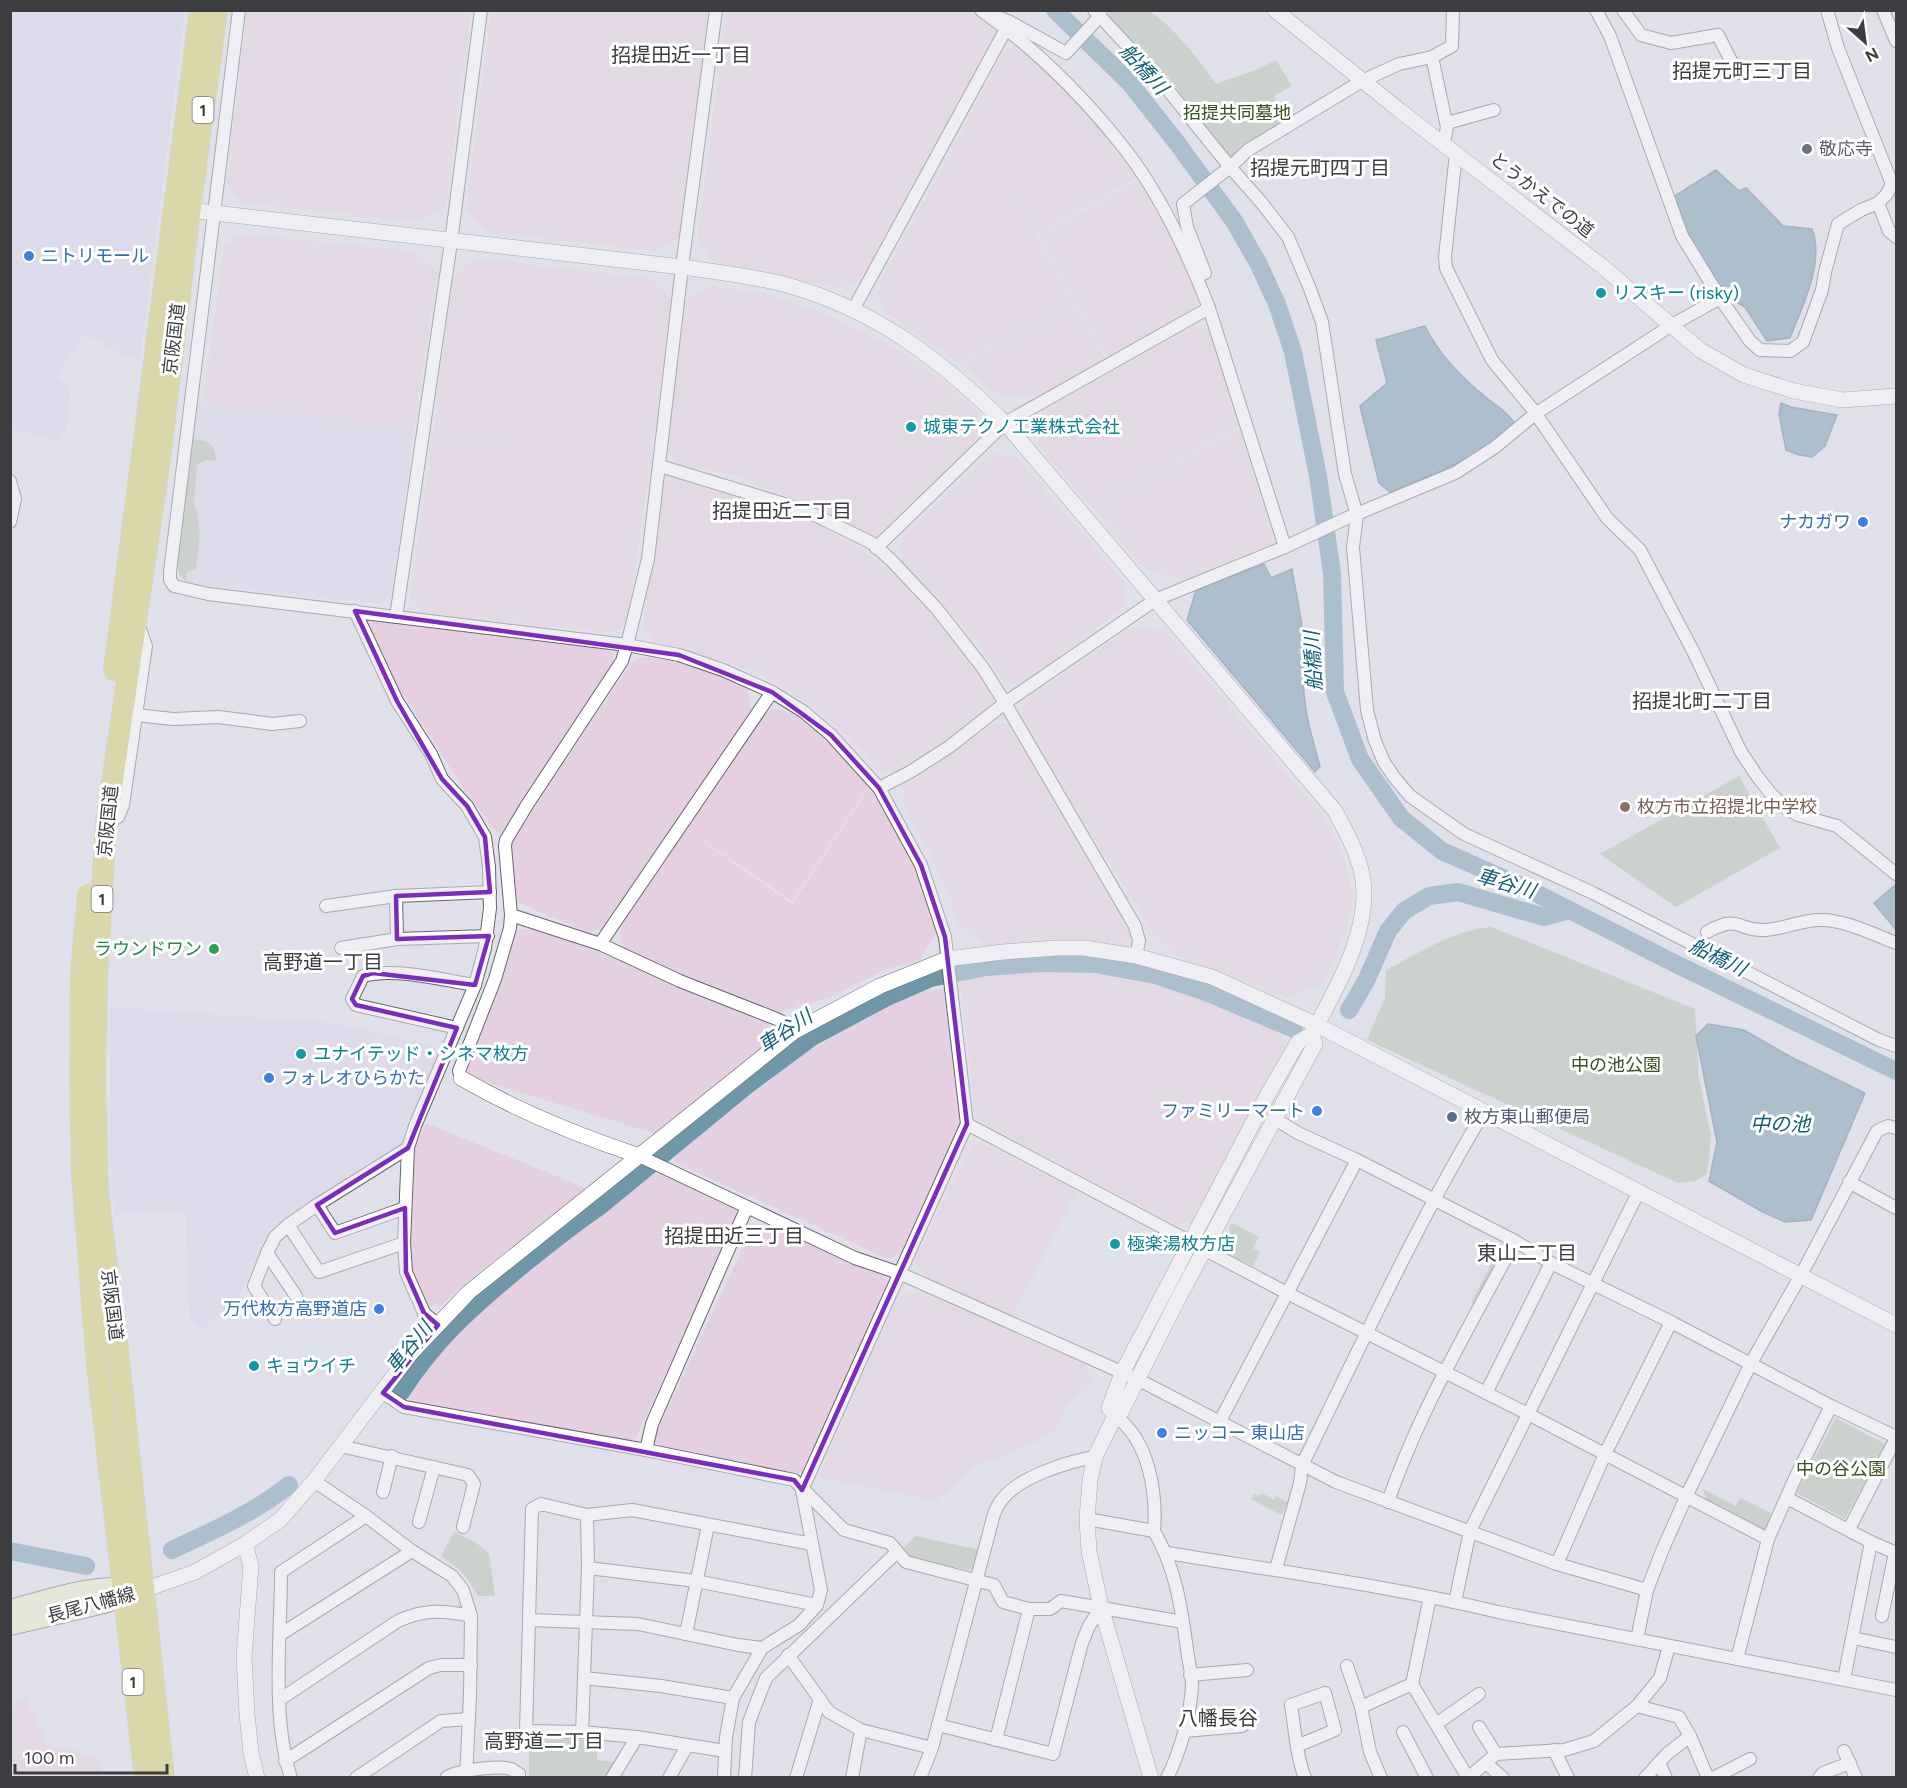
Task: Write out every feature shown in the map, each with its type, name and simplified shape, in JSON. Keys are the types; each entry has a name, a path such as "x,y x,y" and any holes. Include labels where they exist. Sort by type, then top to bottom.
{"highway":[{"name":"京阪国道","path":"164,1778 118,1351 98,1195 95,1078 97,989 106,824 160,459 200,10"},
{"name":"京阪国道","path":"145,1778 97,1364 82,1174 81,975 94,821 182,209 217,10"}],"main road":[{"name":"長尾八幡線","path":"10,1609 102,1587 123,1592"},
{"name":"長尾八幡線","path":"10,1626 123,1592 144,1590"}],"street":[{"path":"239,10 170,572 170,580 174,586 208,594 356,610 627,645 680,655 723,670 772,692 804,712 831,735 879,788 921,865 945,937 967,1124 802,1490 821,1590 817,1605 799,1625 762,1648 733,1698 725,1750 724,1778"},
{"path":"396,616 451,242 481,10"},
{"path":"716,10 682,267 648,559 622,661 506,840 510,928 495,979 459,1071 461,1078 502,1100 603,1144 642,1158 855,1258 899,1273 1137,1379 1336,1482 1557,1564 1647,1590"},
{"path":"981,10 1036,54 1064,81 1121,144 1174,230 1209,308 1285,547"},
{"name":"とうかえでの道","path":"1275,10 1362,81 1603,267 1700,350 1762,382 1794,392 1843,400 1896,396"},
{"path":"1197,277 1205,273 1187,227 1184,204 1248,150 1362,81 1399,64 1432,57 1452,46 1453,10"},
{"path":"1623,10 1641,35 1662,41 1671,43 1718,34 1732,63 1739,73 1743,73"},
{"path":"1596,11 1610,36 1682,236 1720,298 1750,340 1760,350 1790,351 1803,342 1822,290 1838,224 1878,203 1894,183 1838,48 1827,10"},
{"path":"1882,10 1896,41"},
{"path":"993,19 996,16 1010,22 1066,53 1097,14 1164,85 1228,169 1261,202 1288,237 1322,322 1352,517 1366,710 1384,762 1410,796 1429,812 1464,834 1593,893 1879,1040 1896,1046"},
{"path":"853,310 1006,29"},
{"path":"1432,57 1450,148 1446,268 1492,360 1534,411 1607,518 1640,550 1694,653 1741,752 1770,794 1798,815 1837,826 1896,874"},
{"path":"1446,123 1494,110"},
{"path":"1878,203 1890,231 1896,237"},
{"path":"182,209 682,267 786,285 853,310 894,331 967,386 1005,423 1335,811 1352,843 1362,876 1361,923 1356,943 1315,1030 1315,1044 1275,1119 1122,1373 1109,1408 1124,1422 1143,1452 1151,1472 1154,1531 1167,1552 1183,1623 1192,1685 1185,1731 1167,1778"},
{"path":"879,788 910,772 949,747 1005,703 1155,600 1285,547 1455,473 1494,448 1535,414 1672,325 1720,298"},
{"path":"876,548 1005,423 1209,308"},
{"path":"660,466 817,516 872,543 891,560 937,609 983,668 1005,703 1136,926 1139,940 1136,956"},
{"path":"10,481 15,499 10,522"},
{"path":"356,610 398,703 431,754 442,779 467,806 485,837 490,892 488,936 474,985 415,1126 408,1149 404,1243 406,1272 424,1313 438,1325"},
{"path":"106,824 118,817 123,806 146,646 136,620"},
{"path":"600,944 772,692"},
{"path":"136,715 172,719 219,717 272,724 300,721"},
{"path":"326,906 396,896 490,892"},
{"path":"396,896 397,939"},
{"path":"511,915 600,944 681,981 779,1020 795,1031"},
{"path":"1707,932 1722,923 1737,922 1764,930 1822,920 1838,922 1896,943"},
{"path":"341,948 397,939 488,936"},
{"path":"144,1590 195,1572 245,1545 280,1520 314,1481 412,1352 469,1292 642,1158 795,1031 880,986 948,965 1057,948 1084,948 1136,956 1212,977 1484,1112 1896,1325"},
{"path":"457,1028 356,1005 352,999 363,976 373,973 402,974 474,985"},
{"path":"1150,1778 1101,1607 1089,1551 1090,1480 1095,1457 1115,1416 1121,1412 1137,1379 1268,1094 1298,1042 1315,1030"},
{"path":"1275,1569 1300,1483 1302,1465 1455,1159 1484,1112"},
{"path":"1275,1119 1298,1133 1357,1160 1515,1241 1551,1263 1896,1438 1849,1529"},
{"path":"967,1124 1287,1293 1528,1414 1768,1539"},
{"path":"1637,1639 1647,1590 1662,1551 1751,1363 1801,1275 1877,1131 1888,1126 1896,1128"},
{"path":"274,1318 254,1286 275,1237 317,1205 408,1149"},
{"path":"1219,1423 1357,1160"},
{"path":"1849,1182 1896,1208"},
{"path":"1455,1602 1470,1531 1639,1191"},
{"path":"317,1205 335,1233 405,1208"},
{"path":"646,1450 652,1424 747,1207"},
{"path":"288,1225 319,1272 404,1243"},
{"path":"1388,1502 1395,1480 1444,1373 1515,1241"},
{"path":"267,1253 297,1296"},
{"path":"1486,1394 1551,1263"},
{"path":"1557,1564 1605,1454 1671,1322"},
{"path":"383,1393 404,1407 646,1450 794,1480 844,1530 890,1543 906,1562 994,1585 1003,1602 1029,1609 1050,1609 1061,1601 1183,1623"},
{"path":"1737,1659 1768,1539 1831,1406"},
{"path":"340,1446 468,1475 474,1484 463,1527"},
{"path":"383,1492 392,1456"},
{"path":"920,1778 932,1748 994,1514 1001,1500 1012,1489 1036,1476 1077,1460 1095,1457"},
{"path":"419,1522 434,1467"},
{"path":"314,1481 366,1516 411,1551 452,1576 463,1590 471,1616 466,1774"},
{"path":"1786,1498 1896,1553 1882,1616"},
{"path":"725,1750 637,1737 582,1732 526,1731 532,1509 541,1504 587,1515 632,1510 812,1544"},
{"path":"582,1732 588,1568 587,1515"},
{"path":"291,1778 285,1761 279,1700 281,1572 366,1516"},
{"path":"1088,1519 1154,1531"},
{"path":"687,1634 708,1525"},
{"path":"1844,1679 1871,1542"},
{"path":"245,1545 251,1566 244,1657 251,1753 257,1778"},
{"path":"281,1634 411,1551"},
{"path":"745,1778 749,1722 766,1677 897,1552"},
{"path":"1167,1552 1430,1597 1896,1689"},
{"path":"588,1568 696,1581 817,1605"},
{"path":"1430,1597 1413,1684 1468,1778 1496,1754 1564,1750 1594,1741 1637,1706 1660,1678 1669,1646"},
{"path":"938,1725 1053,1754 1082,1643 1101,1607"},
{"path":"996,1740 1029,1609"},
{"path":"279,1700 398,1621 416,1613 452,1612 471,1616"},
{"path":"529,1620 638,1624 762,1648"},
{"path":"1853,1638 1896,1647"},
{"path":"788,1655 829,1712 861,1730 932,1748"},
{"path":"285,1761 429,1668 441,1665 471,1665"},
{"path":"1347,1666 1361,1707 1370,1752 1381,1778"},
{"path":"1190,1675 1247,1670"},
{"path":"585,1678 661,1686 733,1698"},
{"path":"1361,1707 1413,1684"},
{"path":"1297,1746 1335,1730 1325,1693 1291,1705 1297,1746 1305,1778"},
{"path":"1436,1724 1479,1694"},
{"path":"796,1778 819,1699"},
{"path":"1637,1706 1679,1717 1708,1778"},
{"path":"356,1778 435,1724 452,1719 469,1719"},
{"path":"1185,1731 1242,1726"},
{"path":"1479,1727 1496,1754"},
{"path":"852,1778 861,1730"},
{"path":"1403,1732 1427,1778"},
{"path":"612,1778 637,1737"},
{"path":"1645,1778 1668,1753 1690,1737"},
{"path":"669,1778 687,1746"},
{"path":"1554,1750 1568,1778"},
{"path":"1844,1751 1856,1778"},
{"path":"1713,1778 1750,1759"},
{"path":"1486,1762 1503,1778"},
{"path":"1659,1763 1666,1778"},
{"path":"1819,1778 1822,1773 1850,1763"},
{"path":"446,1778 453,1773 466,1774 510,1768 519,1774 519,1778"}],"highlighted area":[{"path":"355,611 679,655 772,692 831,735 879,788 921,865 945,937 967,1124 802,1490 794,1480 404,1407 383,1393 438,1325 424,1313 406,1272 405,1208 335,1233 317,1205 408,1148 457,1028 356,1005 352,999 363,976 373,973 475,985 489,936 397,939 396,896 490,892 485,837 467,806 442,779 397,701"}],"shaded area":[{"path":"11,10 185,11 140,359 130,358 85,334 57,376 71,387 66,429 58,442 11,429"},
{"path":"247,11 471,11 446,207 417,222 243,203 227,184"},
{"path":"491,11 710,11 689,153 680,237 654,251 488,232 466,210"},
{"path":"727,11 970,11 992,26 995,37 865,280 840,288 713,261 697,238"},
{"path":"1016,47 1062,85 1114,145 1138,177 1037,235 995,163 1076,305 957,362 888,313 878,296 882,278 1002,53"},
{"path":"1140,179 1172,232 1201,293 1193,310 1108,360 1039,236"},
{"path":"242,234 413,251 437,272 414,429 203,403 224,246"},
{"path":"476,258 652,279 672,300 628,621 614,633 424,613 410,598 434,430 518,444 434,429 453,276"},
{"path":"710,286 759,292 819,312 874,336 873,340 875,337 913,359 977,412 978,444 886,534 870,539 819,511 739,476 677,464 667,451 685,301"},
{"path":"1076,306 1107,361 1036,399 996,393 958,363"},
{"path":"1193,326 1212,331 1239,426 1092,508 1038,445 1042,411"},
{"path":"197,403 414,429 393,593 390,598 379,604 188,583 182,579 177,570 177,562"},
{"path":"1239,428 1275,543 1183,581 1142,567 1093,508"},
{"path":"991,454 1016,456 1124,582 1125,606 1021,686 1003,681 974,637 902,563 901,539"},
{"path":"674,478 781,506 809,519 872,557 931,608 983,672 994,695 992,709 898,774 879,771 850,738 808,703 755,671 655,641 644,627 646,597 661,485"},
{"path":"366,620 605,649 613,653 613,664 499,836 464,789 380,659"},
{"path":"1132,627 1166,632 1329,823 1343,855 1351,888 1351,910 1344,937 1322,984 1286,998 1176,955 1153,933 1020,717 1026,700"},
{"path":"642,657 683,661 745,687 750,696 751,710 602,929 589,933 517,902 512,847 514,838 632,662"},
{"path":"777,708 804,722 845,758 868,787 792,901 687,830 764,713"},
{"path":"994,723 1010,724 1129,927 1132,935 1126,943 985,945 958,924 949,894 906,809 902,788"},
{"path":"869,788 907,844 940,928 920,960 886,969 832,997 802,1006 779,988 801,1006 777,1012 627,951 623,946 619,934 622,925 686,830 792,904"},
{"path":"534,927 767,1020 773,1042 654,1133 469,1077 467,1064 517,931"},
{"path":"1033,971 1090,973 1151,984 1211,1002 1280,1033 1287,1051 1195,1222 1175,1224 985,1124 976,1116 960,983 965,975"},
{"path":"945,988 962,1125 906,1248 899,1255 892,1258 883,1257 674,1162 676,1154 798,1058 858,1021 915,993"},
{"path":"110,1007 337,1023 442,1048 404,1145 276,1225 235,1303 202,1329 190,1318 185,1210 114,1215 110,1149"},
{"path":"426,1123 586,1188 464,1284 439,1308 436,1304 429,1308 410,1270 408,1206 411,1159"},
{"path":"980,1143 1078,1189 1012,1317 925,1277 915,1259 971,1145"},
{"path":"660,1173 734,1205 740,1215 634,1442 412,1403 404,1395 458,1327 648,1174"},
{"path":"770,1222 884,1272 889,1284 803,1474 657,1446 654,1438 753,1226"},
{"path":"920,1291 1083,1362 1092,1384 1065,1406 1061,1422 1049,1436 973,1468 936,1501 818,1477 898,1297"},
{"path":"25,1696 44,1736 41,1743 76,1750 99,1761 100,1777 11,1777 11,1706"}],"green space":[{"name":"招提共同墓地","path":"1139,9 1156,16 1185,44 1216,84 1276,60 1292,86 1274,96 1289,122 1231,161 1169,78 1106,17 1110,11"},
{"path":"193,439 210,444 216,461 205,460 197,465 194,503 200,534 196,569 187,572 186,582 179,574 177,562"},
{"path":"1739,776 1780,848 1676,907 1600,854"},
{"name":"中の池公園","path":"1491,927 1695,1009 1699,1078 1711,1136 1707,1174 1695,1181 1678,1183 1367,1040 1385,998 1386,970 1450,937"},
{"path":"1232,1223 1259,1237 1253,1248 1260,1252 1253,1266 1234,1257 1229,1227"},
{"path":"1503,1241 1506,1248 1478,1306 1471,1303"},
{"name":"中の谷公園","path":"1836,1418 1885,1444 1845,1519 1796,1493"},
{"path":"1703,1489 1736,1506 1740,1498 1775,1515 1767,1531 1706,1500"},
{"path":"1254,1493 1259,1496 1262,1493 1274,1500 1276,1496 1288,1503 1281,1515 1251,1499"},
{"path":"454,1532 475,1542 489,1553 495,1596 478,1596 463,1573 441,1556"},
{"path":"915,1536 980,1550 975,1571 910,1559 902,1550"},
{"path":"529,1739 597,1740 597,1760 616,1762 607,1777 529,1778"}],"water":[{"path":"1716,170 1739,191 1746,188 1783,226 1812,229 1816,256 1814,270 1806,299 1790,338 1767,341 1745,307 1726,297 1677,222 1673,197"},
{"path":"1425,326 1436,346 1457,371 1505,412 1516,426 1462,460 1390,492 1379,483 1360,406 1387,383 1376,340"},
{"path":"1781,403 1791,407 1837,415 1825,446 1812,457 1786,450 1779,414"},
{"path":"1264,564 1271,578 1292,569 1307,653 1303,681 1306,710 1320,766 1315,772 1187,620 1196,590"},
{"path":"1894,886 1896,889 1896,930 1874,903"},
{"name":"中の池","path":"1708,1024 1744,1030 1791,1057 1865,1093 1811,1220 1785,1222 1709,1181 1717,1142 1696,1036"}],"waterway":[{"name":"船橋川","path":"1055,10 1129,82 1177,143 1234,221 1258,263 1277,304 1293,352 1318,476 1332,573 1335,692 1360,759 1401,818 1442,851 1532,891 1896,1071"},
{"name":"車谷川","path":"1349,1010 1366,981 1388,931 1404,911 1429,896 1458,892 1544,917 1569,910"},
{"name":"車谷川","path":"401,1392 441,1339 486,1296 746,1086 812,1037 887,997 931,978 986,967 1040,963 1095,964 1155,975 1206,992 1294,1029"},
{"name":"車谷川","path":"172,1550 247,1513 289,1485"},
{"name":"車谷川","path":"10,1551 86,1566"}],"place":[{"name":"敬応寺","path":"1807,149"},
{"name":"ニトリモール","path":"29,256"},
{"name":"リスキー (risky)","path":"1601,293"},
{"name":"城東テクノ工業株式会社","path":"911,427"},
{"name":"ナカガワ","path":"1863,522"},
{"name":"枚方市立招提北中学校","path":"1625,807"},
{"name":"ラウンドワン","path":"214,949"},
{"name":"ユナイテッド・シネマ枚方","path":"301,1054"},
{"name":"フォレオひらかた","path":"269,1078"},
{"name":"ファミリーマート","path":"1317,1111"},
{"name":"枚方東山郵便局","path":"1452,1117"},
{"name":"極楽湯枚方店","path":"1115,1244"},
{"name":"万代枚方高野道店","path":"379,1309"},
{"name":"キョウイチ","path":"254,1366"},
{"name":"ニッコー 東山店","path":"1162,1433"}],"district":[{"name":"招提田近一丁目","path":"681,55"},
{"name":"招提元町三丁目","path":"1742,71"},
{"name":"招提元町四丁目","path":"1320,168"},
{"name":"招提田近二丁目","path":"782,511"},
{"name":"招提北町二丁目","path":"1702,701"},
{"name":"高野道一丁目","path":"323,962"},
{"name":"招提田近三丁目","path":"734,1236"},
{"name":"東山二丁目","path":"1527,1253"},
{"name":"八幡長谷","path":"1218,1718"},
{"name":"高野道二丁目","path":"544,1741"}]}
